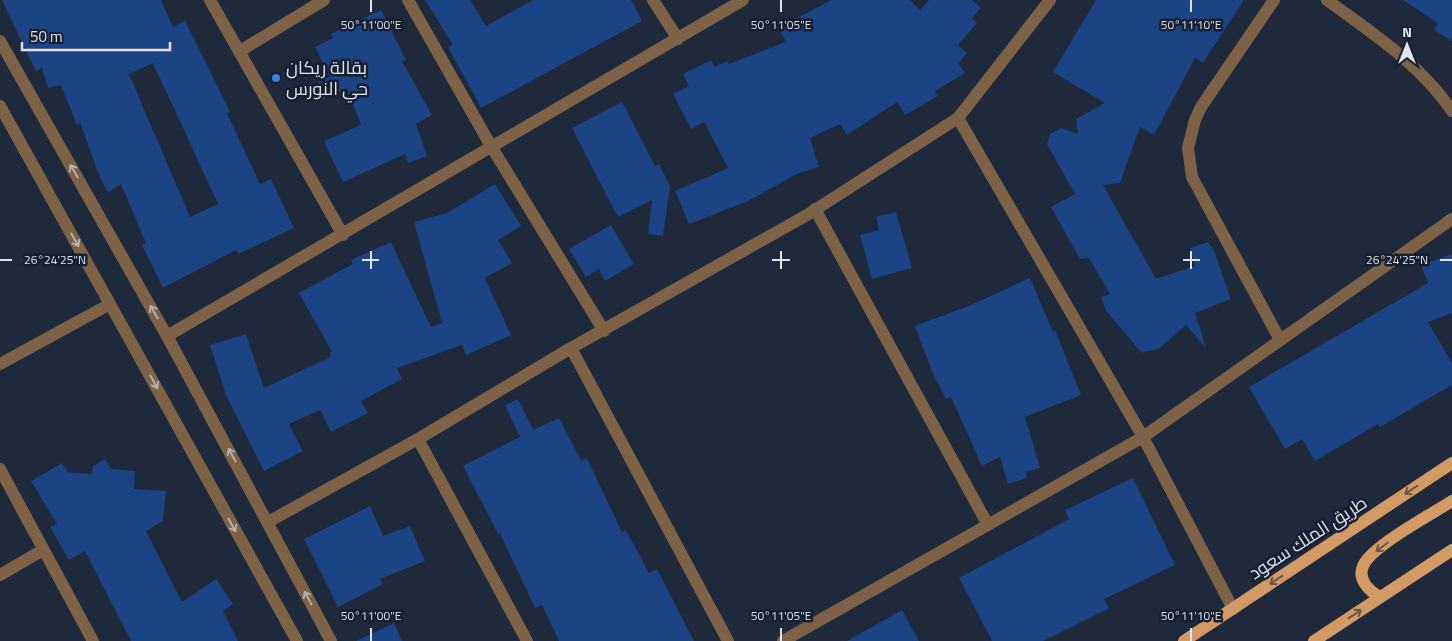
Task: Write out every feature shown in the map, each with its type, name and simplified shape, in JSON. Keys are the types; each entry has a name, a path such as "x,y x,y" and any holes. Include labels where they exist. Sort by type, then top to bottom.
{"main road":[{"name":"طريق الملك سعود","path":"1184,641 1452,464"},
{"path":"1381,597 1371,593 1365,585 1362,574 1364,564 1398,535 1452,501"},
{"path":"1314,641 1452,550"}],"street":[{"path":"210,0 343,235"},
{"path":"240,51 324,0"},
{"path":"408,0 491,146 604,331"},
{"path":"653,0 678,39"},
{"path":"167,336 743,0"},
{"path":"268,522 418,439 570,348 604,331 816,209 958,118 1050,0"},
{"path":"1327,0 1406,59 1432,86 1452,111"},
{"path":"1273,1 1201,107 1194,120 1188,148 1189,163 1198,190 1280,340"},
{"path":"0,41 167,336 331,641"},
{"path":"0,106 297,641"},
{"path":"958,118 1143,437 1233,608"},
{"path":"816,209 988,525"},
{"path":"784,641 1143,437 1452,219"},
{"path":"0,364 110,304"},
{"path":"570,348 728,641"},
{"path":"418,439 527,641"},
{"path":"0,469 93,641"},
{"path":"0,575 44,550"}],"building":[{"path":"2,0 161,0 173,27 185,21 230,112 227,113 260,184 271,179 294,228 238,254 236,250 163,288 142,245 146,243 121,184 108,192 101,180 80,123 77,125 61,85 48,88 42,68 36,71","holes":["153,63 218,204 190,217 129,74"]},
{"path":"425,0 470,0 486,26 533,0 631,0 642,21 481,108 448,47 453,45"},
{"path":"831,0 910,0 920,10 929,0 972,0 981,8 972,18 977,23 958,45 967,53 958,63 965,73 935,91 938,96 905,115 897,102 847,135 840,124 810,138 819,167 799,173 746,202 689,224 675,191 728,168 704,122 691,129 673,94 689,86 683,74 711,60 715,67 728,61 729,64 786,42 779,28"},
{"path":"1096,0 1244,0 1203,63 1195,58 1154,135 1140,127 1120,183 1103,185 1156,279 1195,266 1190,248 1208,242 1213,248 1231,299 1195,313 1206,348 1186,325 1160,348 1142,353 1106,311 1101,297 1110,294 1089,258 1080,259 1051,207 1075,194 1047,144 1050,134 1061,128 1078,134 1076,119 1105,103 1053,72"},
{"path":"1403,0 1452,0 1452,41 1434,30 1438,23"},
{"path":"381,10 406,60 402,61 432,115 416,124 427,156 408,163 405,154 343,182 324,141 361,125 347,88 323,99 316,84 330,77 315,47 333,38 331,34"},
{"path":"622,102 655,166 659,164 670,186 663,236 648,234 652,200 618,217 572,128"},
{"path":"495,184 521,226 498,240 512,263 485,278 511,335 466,355 462,345 397,368 402,379 361,401 368,413 331,432 320,410 289,424 303,451 264,471 226,395 210,345 246,334 264,388 331,357 329,353 332,352 299,293 353,264 351,260 391,242 431,327 442,323 414,222 447,213"},
{"path":"896,212 912,268 872,279 860,235 879,230 876,217"},
{"path":"611,225 634,264 605,281 599,269 586,277 569,249"},
{"path":"1452,254 1452,313 1428,322 1452,363 1452,385 1380,427 1378,424 1315,461 1302,439 1285,449 1249,387 1428,283 1421,265"},
{"path":"1030,278 1053,332 1055,330 1081,395 1025,417 1040,468 1026,472 1027,478 1008,484 1000,457 982,466 951,397 946,399 932,372 915,326 971,305"},
{"path":"518,399 533,430 559,418 581,461 587,458 622,532 626,530 649,573 657,569 694,641 559,641 542,605 535,608 500,533 498,534 463,466 520,437 505,405"},
{"path":"105,459 111,469 135,471 134,489 166,491 163,521 146,531 182,602 216,579 233,604 223,611 238,641 131,641 85,551 69,560 50,527 57,524 31,481 62,463 67,472 92,474 93,466"},
{"path":"1133,478 1175,565 1104,599 1109,608 1043,641 992,641 959,578 1069,519 1065,510"},
{"path":"370,506 383,536 410,526 425,561 380,579 383,584 338,607 304,539"},
{"path":"902,610 919,641 847,641"},
{"path":"394,623 402,641 356,641"}],"place":[{"name":"بقالة ريكان حي النورس","path":"276,78"}]}
